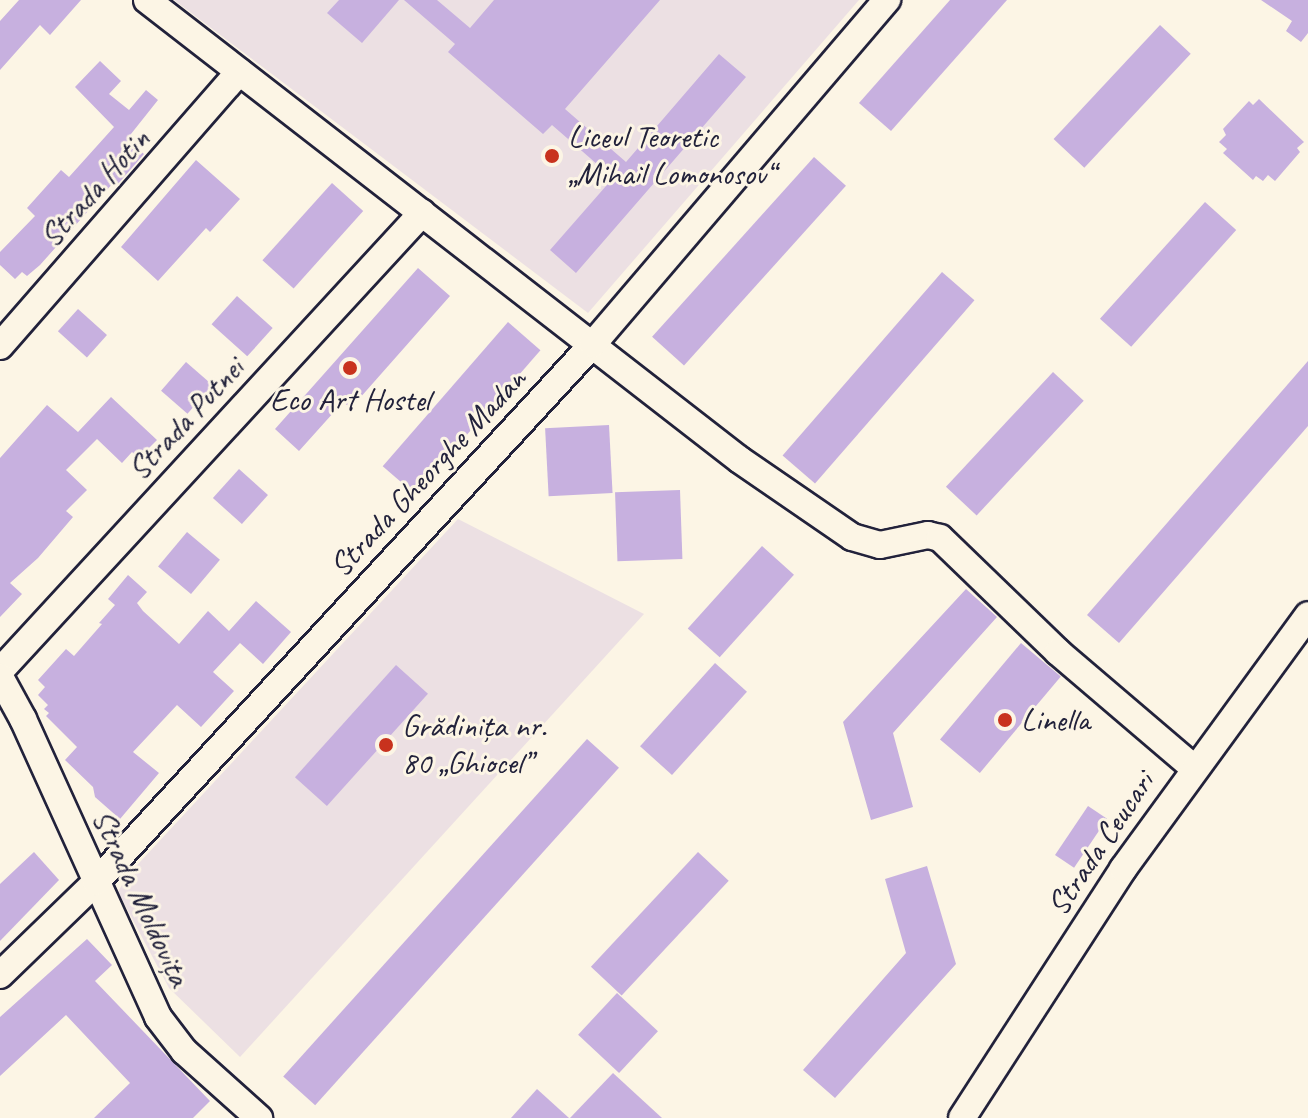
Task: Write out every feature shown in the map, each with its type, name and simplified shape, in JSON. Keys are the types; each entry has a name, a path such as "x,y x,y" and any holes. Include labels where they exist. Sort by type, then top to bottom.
{"street":[{"path":"147,0 740,460 852,537 880,545 915,537 940,538 1058,652 1194,768"},
{"name":"Strada Gheorghe Madan","path":"0,975 96,882 593,344 887,0"},
{"name":"Strada Hotin","path":"0,346 239,72"},
{"name":"Strada Putnei","path":"0,674 422,213"},
{"name":"Strada Ceucari","path":"962,1118 1123,869 1308,615"},
{"name":"Strada Moldovița","path":"0,674 158,1017 184,1051 242,1113"}],"shaded area":[{"name":"Liceul Teoretic „Mihail Lomonosov“","path":"174,0 859,0 588,313"},
{"name":"Grădinița nr. 80 „Ghiocel”","path":"458,519 644,614 240,1057 169,988 118,892 127,876"}],"building":[{"path":"19,0 81,0 50,35 40,25 0,70 0,21"},
{"path":"339,0 399,0 362,43 327,13"},
{"path":"404,0 437,0 470,28 494,0 660,0 565,109 626,162 719,54 746,77 576,273 550,250 613,178 552,125 543,134 448,52 455,44"},
{"path":"950,0 1007,0 891,131 859,103"},
{"path":"1261,0 1308,0 1308,33 1301,42 1286,31 1292,21"},
{"path":"1160,25 1191,54 1084,168 1054,139"},
{"path":"100,61 121,81 109,94 129,110 146,90 158,100 127,139 144,154 117,185 114,182 40,265 27,276 22,272 15,279 0,265 0,252 35,216 27,208 61,170 69,177 114,127 75,87"},
{"path":"1259,99 1304,142 1297,148 1300,152 1275,181 1268,175 1263,181 1256,176 1253,180 1223,153 1227,149 1219,142 1226,135 1223,129 1249,101 1253,105"},
{"path":"814,157 846,186 684,366 652,337"},
{"path":"196,160 240,199 210,232 206,228 158,281 121,247"},
{"path":"332,183 363,211 294,288 262,260"},
{"path":"1205,202 1236,230 1131,347 1100,319"},
{"path":"418,268 450,296 351,408 343,402 299,451 275,429"},
{"path":"942,272 974,300 815,484 783,455"},
{"path":"237,296 273,328 247,356 212,324"},
{"path":"78,309 107,335 87,357 58,331"},
{"path":"508,322 540,350 415,494 383,466"},
{"path":"1308,361 1308,426 1119,643 1087,615"},
{"path":"186,362 212,385 187,414 161,391"},
{"path":"1053,372 1084,401 977,515 946,487"},
{"path":"111,397 157,440 139,458 132,452 122,463 97,439 66,470 87,490 66,511 73,517 38,558 10,583 22,594 0,617 0,458 47,405 78,432"},
{"path":"609,425 613,493 549,496 545,428"},
{"path":"239,469 268,495 242,524 213,498"},
{"path":"680,490 682,559 617,561 615,492"},
{"path":"187,532 220,560 191,594 158,566"},
{"path":"762,546 794,575 720,657 688,628"},
{"path":"128,575 147,592 137,603 179,644 208,611 229,631 256,601 291,632 263,664 240,643 213,672 234,691 201,727 177,705 133,752 159,773 120,819 95,797 93,787 65,760 77,747 46,716 49,713 44,709 48,705 38,695 45,687 38,680 66,649 74,656 102,624 99,623 115,605 108,599"},
{"path":"966,589 997,617 893,733 913,807 871,820 843,722"},
{"path":"1021,643 1061,676 980,773 940,740"},
{"path":"715,663 747,692 672,775 640,746"},
{"path":"396,665 428,694 327,806 295,777"},
{"path":"587,739 619,768 315,1105 283,1076"},
{"path":"1088,806 1107,819 1074,868 1055,855"},
{"path":"34,852 59,880 0,941 0,884"},
{"path":"698,852 729,881 622,995 591,967"},
{"path":"927,866 956,964 835,1098 803,1070 906,953 885,879"},
{"path":"87,939 112,965 95,981 210,1101 193,1118 94,1118 130,1083 66,1015 0,1076 0,1017"},
{"path":"617,993 658,1031 619,1073 578,1035"},
{"path":"613,1073 662,1118 570,1118"},
{"path":"537,1089 569,1118 511,1118"}],"place":[{"name":"Liceul Teoretic „Mihail Lomonosov“","path":"552,156"},
{"name":"Eco Art Hostel","path":"350,368"},
{"name":"Linella","path":"1005,720"},
{"name":"Grădinița nr. 80 „Ghiocel”","path":"386,745"}]}
